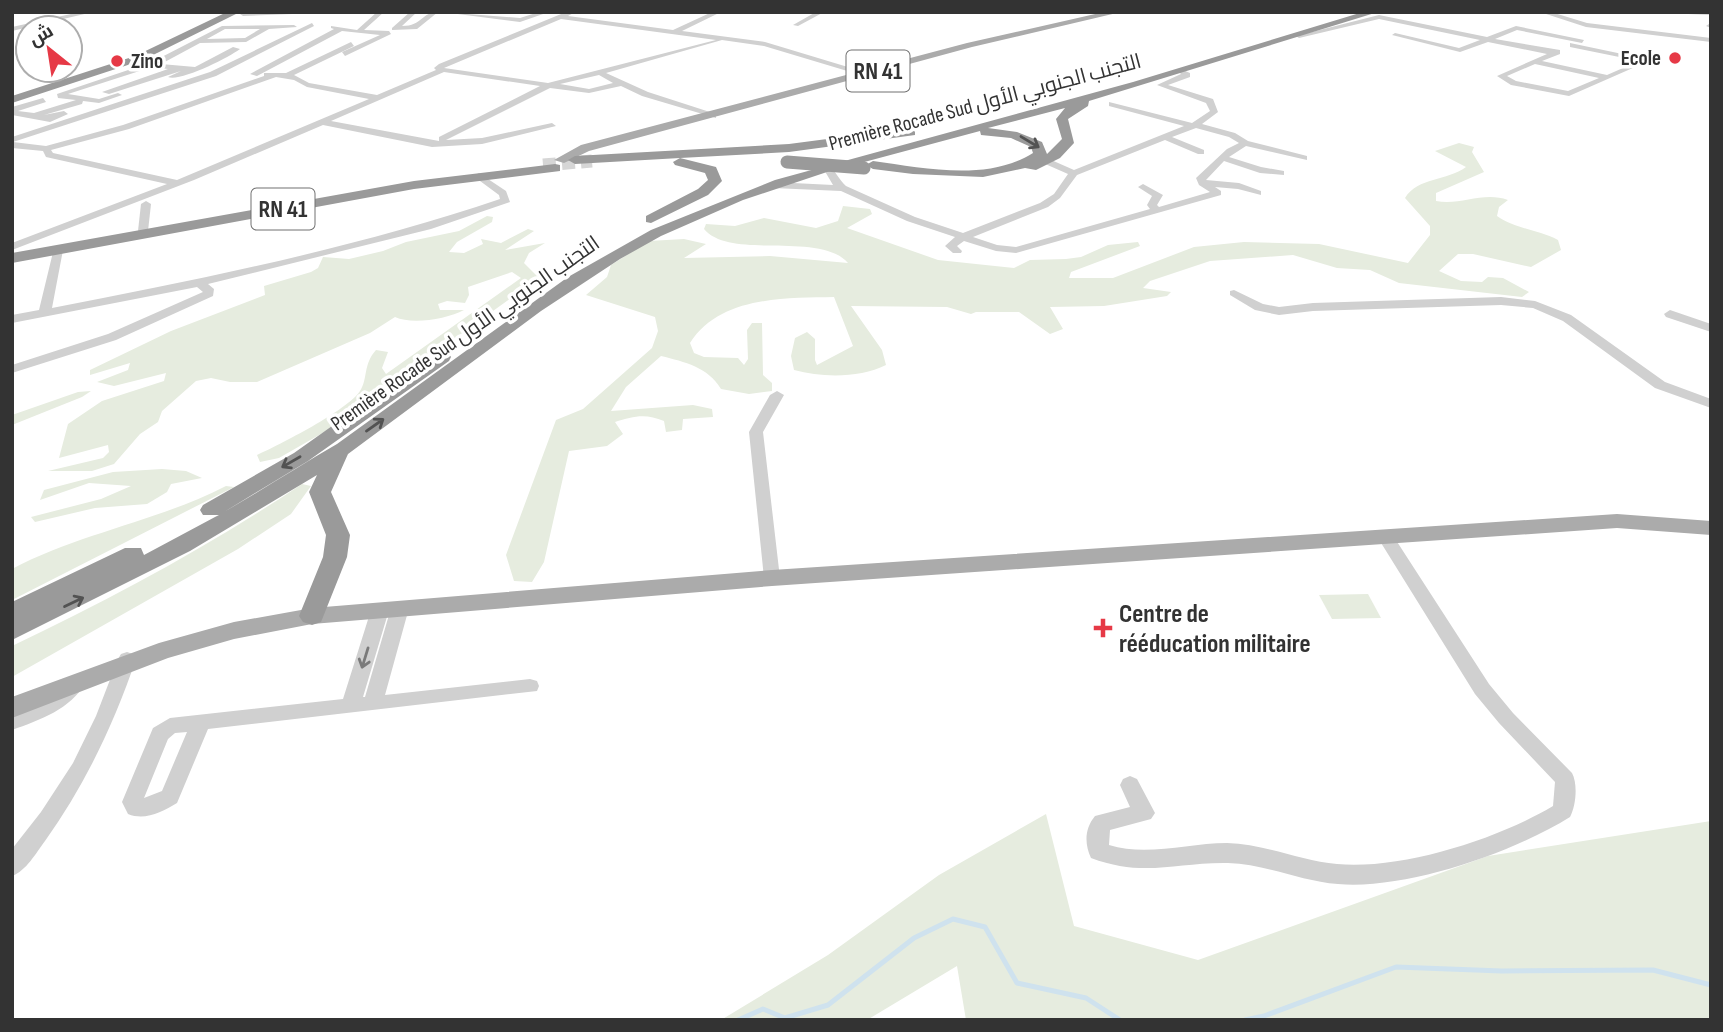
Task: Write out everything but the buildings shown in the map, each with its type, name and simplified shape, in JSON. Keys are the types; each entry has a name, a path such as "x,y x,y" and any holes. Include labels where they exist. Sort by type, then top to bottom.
{"highway":[{"name":"Première Rocade Sud التجنب الجنوبي الأول","path":"12,613 132,554 301,457 582,261 668,217 785,173 1115,83 1358,12"},
{"name":"Première Rocade Sud التجنب الجنوبي الأول","path":"12,631 96,592 340,450 589,270 659,231 773,185 828,168 869,163 1183,72 1373,12"},
{"path":"12,100 141,63 212,23 239,13"},
{"path":"330,198 427,181 571,162 791,156 973,176 1011,172 1046,161 1065,147 1069,140 1062,119 1066,112 1147,82"},
{"path":"571,162 791,156 941,126 1115,83"},
{"path":"982,132 1016,135 1040,149 1040,154 1026,163 984,171 936,172 869,163 982,132"},
{"name":"RN 41","path":"499,168 585,148"},
{"path":"571,162 791,156"},
{"path":"571,162 752,157"},
{"path":"582,261 620,236 703,192 715,181 715,173 697,164 661,160"},
{"name":"RN 41","path":"12,256 430,177 571,162"},
{"name":"RN 41","path":"12,256 571,162"},
{"path":"312,616 335,557 338,535 323,505 320,492 340,450"},
{"path":"287,482 312,477 323,485"}],"main road":[{"name":"RN 41","path":"641,134 970,45 1117,12"},
{"path":"571,162 578,152 641,134"},
{"path":"571,162 585,148 641,134"},
{"path":"571,162 606,144"},
{"path":"12,708 127,659 252,627 312,616 772,578 1617,521 1711,528"}],"street":[{"path":"327,19 334,12"},
{"path":"239,13 340,12"},
{"path":"348,28 351,12"},
{"path":"116,107 146,111 254,75 348,28 368,12"},
{"path":"372,30 381,12"},
{"path":"323,59 346,58 414,12"},
{"path":"212,23 312,25 372,30 395,24 415,28 435,12"},
{"path":"446,12 526,20 545,12"},
{"path":"510,19 525,12"},
{"path":"572,12 438,68 589,91 621,84"},
{"path":"676,32 718,12"},
{"path":"796,25 821,12"},
{"path":"1383,12 1387,16 1555,52"},
{"path":"1543,12 1595,26 1711,40"},
{"path":"1688,12 1711,13"},
{"path":"199,52 250,25 265,13"},
{"path":"196,42 246,40 283,13"},
{"path":"293,25 300,13"},
{"path":"293,25 316,13"},
{"path":"561,17 784,47 867,74"},
{"path":"1299,36 1370,17 1430,24"},
{"path":"287,75 323,59 372,30 427,19"},
{"path":"1430,24 1397,35 1460,50 1516,28 1582,41 1501,76 1514,83 1565,94 1580,91 1647,60 1573,45"},
{"path":"12,131 59,99 196,42 224,27 250,25"},
{"path":"12,143 213,74 312,25"},
{"path":"432,144 549,85 725,39"},
{"path":"141,63 196,69 236,49"},
{"path":"1535,62 1606,77"},
{"path":"59,99 99,101 191,71 141,63"},
{"path":"83,100 179,68"},
{"path":"12,247 149,200 176,183 443,70"},
{"path":"600,72 621,84 713,116"},
{"path":"957,251 950,246 961,238 1044,205 1057,196 1074,173 1167,138 1214,112 1210,102 1161,85 1187,75 1183,72"},
{"path":"254,75 287,75 307,85 378,98"},
{"path":"12,143 46,149 126,127 275,75"},
{"path":"109,79 147,85"},
{"path":"12,111 43,100"},
{"path":"12,111 32,118 77,102 92,105 50,119 12,120"},
{"path":"1112,104 1232,135 1245,142 1304,158"},
{"path":"322,122 432,144 482,141 552,126"},
{"path":"1167,138 1200,152"},
{"path":"1202,183 1201,178 1245,142"},
{"path":"46,149 49,155 176,183"},
{"path":"1223,158 1260,170 1281,173"},
{"path":"1046,161 1074,173"},
{"path":"828,168 833,180 843,188 961,238 996,248 1016,250 1218,193 1202,183"},
{"path":"12,319 199,283 427,228 506,200 503,193 479,176"},
{"path":"1202,183 1222,182 1258,193"},
{"path":"773,185 843,188"},
{"path":"1143,187 1159,197 1152,205 1155,209"},
{"path":"143,231 149,200"},
{"path":"12,234 32,239"},
{"path":"45,312 58,250"},
{"path":"12,369 113,337 209,294 208,289 199,283"},
{"path":"1234,293 1259,307 1279,311 1313,307 1501,301 1535,305 1567,317 1660,386 1711,404"},
{"path":"1670,314 1711,328"},
{"path":"772,578 756,432 777,395"},
{"path":"1130,785 1144,813 1103,822 1097,829 1099,851 1116,860 1228,852 1350,876 1415,866 1488,846 1545,824 1563,811 1565,779 1497,708 1435,619 1402,558 1386,538"},
{"path":"373,704 390,609"},
{"path":"350,707 390,609"},
{"path":"12,866 44,829 74,783 101,732 127,659"},
{"path":"12,722 64,699 79,678"},
{"path":"201,722 530,686"}],"shaded area":[{"path":"1459,143 1474,147 1472,152 1484,172 1436,193 1436,201 1454,202 1490,197 1508,200 1499,207 1497,216 1511,224 1558,240 1561,250 1531,267 1473,254 1458,254 1439,271 1461,281 1482,282 1488,277 1503,278 1529,292 1522,297 1399,283 1370,270 1337,268 1293,255 1210,261 1150,281 1143,288 1171,292 1167,296 1104,306 1050,307 1063,329 1050,334 1019,312 971,314 947,307 851,306 882,350 886,365 865,372 841,375 794,370 791,356 795,338 807,332 815,339 817,365 853,346 834,297 775,300 736,308 718,316 703,328 690,343 694,353 704,357 738,358 744,365 748,359 747,330 752,323 762,323 763,375 772,383 772,391 749,394 721,389 703,370 661,356 626,387 611,411 693,405 712,409 713,417 683,419 682,430 666,432 664,421 657,418 628,418 615,422 623,434 607,446 569,451 544,562 532,582 514,581 506,555 556,420 583,409 652,348 658,331 655,317 586,295 607,277 611,265 649,241 684,239 706,244 684,258 770,256 848,263 835,253 817,248 734,243 717,238 704,229 706,224 735,226 764,218 816,228 838,221 843,206 870,209 872,214 847,228 938,260 1014,268 1030,260 1081,257 1108,245 1138,242 1140,246 1071,272 1069,278 1113,278 1194,247 1244,242 1319,244 1408,263 1430,235 1430,226 1405,198 1417,186 1466,167 1435,151"},
{"path":"487,216 493,217 492,222 457,242 449,252 464,253 483,244 481,239 501,243 528,229 534,231 505,250 545,243 529,253 524,263 539,278 326,431 279,458 260,462 257,455 312,426 353,399 360,391 369,361 376,350 388,352 382,368 386,374 521,278 512,272 468,287 469,295 465,303 447,301 438,304 440,310 464,310 430,320 411,321 395,317 370,333 257,382 230,382 211,378 196,381 162,411 158,422 140,434 114,464 92,471 48,471 103,458 109,452 108,445 59,458 68,424 102,401 164,381 166,373 114,386 97,382 128,370 130,363 90,375 90,370 171,331 265,295 264,286 311,272 318,268 323,257 349,259 383,251 406,242 459,231"},
{"path":"91,391 12,425 12,415 78,392"},
{"path":"162,469 186,471 202,478 171,484 167,492 147,504 95,508 35,522 31,517 101,499 131,486 89,483 40,500 44,490 113,472"},
{"path":"302,484 311,486 291,514 238,549 12,677 12,646 160,570 232,529"},
{"path":"226,486 234,487 12,600 12,569 65,546 173,509"},
{"path":"1368,594 1381,618 1332,619 1319,595"},
{"path":"1046,814 1074,926 1198,960 1488,856 1711,821 1711,1020 966,1020 957,966 867,1020 721,1020 828,955 939,875"}],"waterway":[{"path":"738,1020 763,1009 785,1018 828,1005 914,938 953,919 985,927 1017,983 1086,998 1120,1020"},
{"path":"1245,1020 1264,1016 1396,967 1502,971 1653,970 1711,985"}],"tunnel":[{"path":"543,165 592,161"}],"place":[{"name":"Ecole","path":"1675,58"},
{"name":"Zino","path":"117,61"},
{"name":"Centre de rééducation militaire","path":"1103,628"}]}
